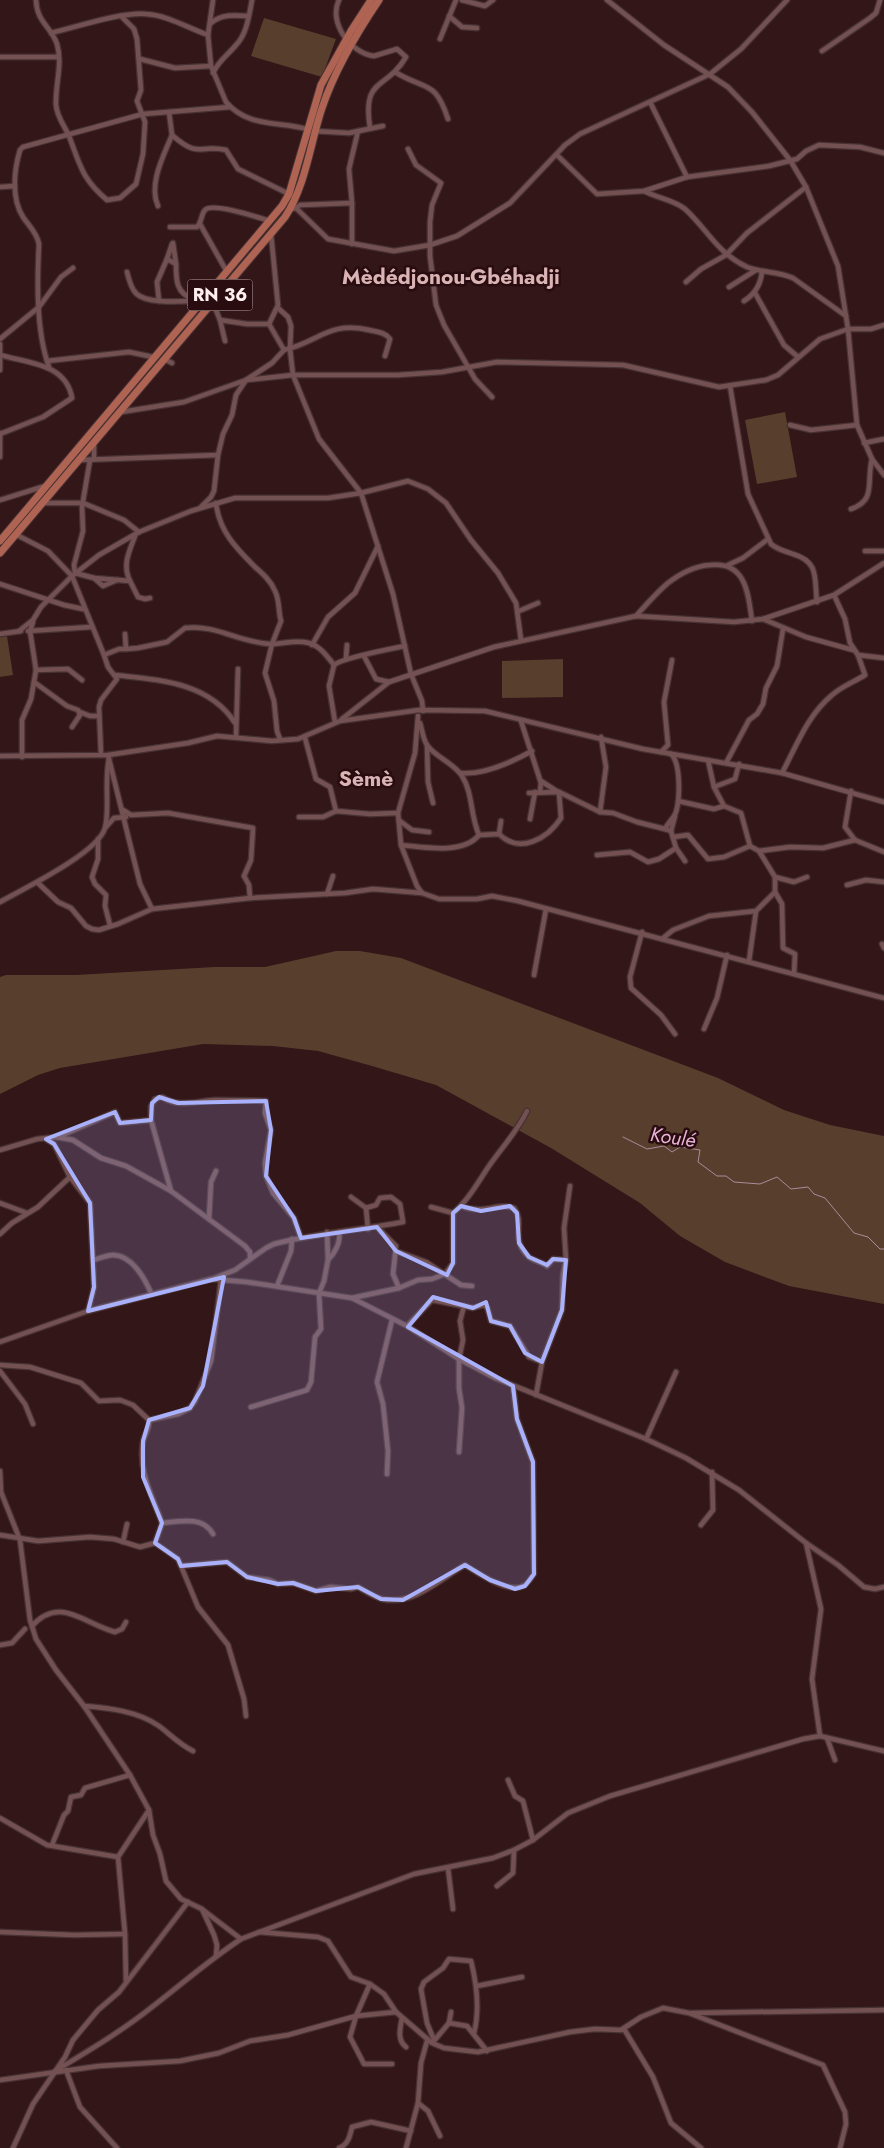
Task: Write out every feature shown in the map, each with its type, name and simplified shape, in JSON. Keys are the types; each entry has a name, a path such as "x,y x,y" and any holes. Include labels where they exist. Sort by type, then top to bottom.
{"main road":[{"name":"RN 36","path":"0,553 294,206 314,131 334,76 370,0"},
{"name":"RN 36","path":"0,541 154,357 197,301 228,272 270,221 289,194 307,129 322,85 349,41 379,0"}],"street":[{"path":"36,0 42,23 51,32 56,43 58,57 56,104 58,116 68,135 84,178 107,200 120,198 136,184 143,154 145,122 137,101 141,90 140,60 136,32 122,17"},
{"path":"213,0 208,35 211,66 230,107"},
{"path":"214,73 221,59 237,45 252,0"},
{"path":"339,0 335,9 339,29 356,49 371,56 399,50 406,57 395,72 377,84 372,91 367,109 370,128"},
{"path":"440,39 456,0"},
{"path":"462,0 486,6 494,0"},
{"path":"608,0 664,45 728,87 752,112 790,160 806,187 838,266 848,329 857,425 872,459 884,475"},
{"path":"294,206 328,239 352,244 394,251 430,246 457,236 492,216 521,192 565,145 580,134 710,74 741,49 787,0"},
{"path":"822,51 876,13 880,0"},
{"path":"51,32 122,17 148,14 188,26 208,35"},
{"path":"210,23 216,18 235,15 248,16"},
{"path":"449,16 462,27 477,28"},
{"path":"0,57 58,57"},
{"path":"140,60 175,68 211,66"},
{"path":"395,72 413,82 431,88 438,94 448,119"},
{"path":"650,102 687,178"},
{"path":"0,458 0,433 43,418 72,398 67,387 49,367 46,359 39,306 38,237 21,214 15,186 18,157 21,148 143,114 230,107 262,123 307,129"},
{"path":"158,206 156,198 157,178 172,135 169,112"},
{"path":"314,131 349,133 383,126"},
{"path":"352,244 352,203 349,169 358,131"},
{"path":"172,135 185,147 193,150 226,150 238,169 289,194"},
{"path":"557,155 597,194 644,191 687,178 725,170 751,169 797,159 811,148 830,144 884,153"},
{"path":"408,149 416,165 441,183 440,190 432,206 430,246 438,314 468,368 478,383 492,397"},
{"path":"0,187 15,186"},
{"path":"686,282 701,269 726,255 747,233 806,187"},
{"path":"644,191 662,200 678,204 685,209 726,255 756,270 783,274 793,278 846,316"},
{"path":"294,206 352,203"},
{"path":"170,227 197,227 205,210 209,208 235,212 270,221"},
{"path":"200,224 228,272"},
{"path":"269,324 278,308 271,234"},
{"path":"159,301 157,282 173,243 178,286 185,296 197,301"},
{"path":"167,259 176,264"},
{"path":"0,338 39,306 61,277 73,268"},
{"path":"729,288 756,270"},
{"path":"744,301 755,293 762,280 762,271"},
{"path":"127,272 132,289 138,296 159,301 183,303 197,301"},
{"path":"755,293 784,345 798,357"},
{"path":"213,303 220,320 225,341"},
{"path":"278,308 288,317 291,326 290,349 293,375 319,439 361,494 378,546 411,674 422,700 422,710 418,716 416,754 398,813 401,845 416,886 422,893 431,898 450,900 492,896 642,932 884,998"},
{"path":"220,320 247,324 269,324"},
{"path":"269,324 284,350"},
{"path":"246,380 293,375 398,375 508,362 623,365 706,385 730,386 772,378 820,339 848,329 871,328 884,325"},
{"path":"120,412 184,402 246,380 272,364 284,350 328,331 354,327 388,336 390,343 385,356"},
{"path":"0,344 0,370"},
{"path":"33,362 46,359 129,352 154,357"},
{"path":"0,355 49,367"},
{"path":"164,359 172,363"},
{"path":"200,508 211,497 214,490 218,455 223,434 232,415 234,400 246,380"},
{"path":"730,386 748,494 768,540 775,548 809,561 816,582 817,602"},
{"path":"790,425 811,430 857,425"},
{"path":"864,443 884,439"},
{"path":"94,442 83,503 83,531 73,574 83,609 108,668 115,675 189,687 223,707 235,723"},
{"path":"80,460 218,455"},
{"path":"850,509 861,505 866,500 872,459"},
{"path":"19,631 33,620 49,599 73,574 107,550 135,536 139,532 200,508 235,498 328,498 361,494 408,481 437,495 446,503 471,540 513,594 518,611 521,640"},
{"path":"0,500 48,484"},
{"path":"41,503 83,503 124,520 139,532"},
{"path":"216,503 218,518 225,533 237,549 267,578 275,590 281,621 272,644 265,673 274,701 277,731 280,739"},
{"path":"16,534 48,551 73,574 130,581"},
{"path":"94,578 103,586 119,580 125,571 126,561 135,536"},
{"path":"636,616 667,584 685,572 701,566 728,565 743,558 768,540"},
{"path":"312,644 328,617 355,593 378,546"},
{"path":"865,551 884,551"},
{"path":"0,756 109,756 188,743 217,736 272,740 305,738 338,721 389,682 521,640 636,616 720,622 763,619 834,595 884,562"},
{"path":"728,565 738,572 744,584 752,621"},
{"path":"125,571 138,596 145,599 150,598"},
{"path":"0,584 64,605 83,609"},
{"path":"834,595 845,619 853,650"},
{"path":"518,611 538,604"},
{"path":"763,619 783,629 806,637 853,650 858,655 865,675 839,689 816,712 797,740 782,773"},
{"path":"22,757 22,720 31,699 36,670 30,631 33,620"},
{"path":"0,634 19,631 91,627"},
{"path":"104,655 119,649 138,648 167,642 189,627 214,628 243,640 272,644 295,641 312,644 320,649 334,665 330,694 338,721"},
{"path":"726,764 749,720 757,714 763,704 766,688 777,666 783,629"},
{"path":"126,634 126,648"},
{"path":"346,658 347,645"},
{"path":"334,665 346,658 364,656 405,646"},
{"path":"858,655 884,658"},
{"path":"364,656 376,679 378,689"},
{"path":"672,660 664,702 668,745 678,755"},
{"path":"236,736 238,669"},
{"path":"36,670 71,670 82,680"},
{"path":"101,755 98,716 100,700 115,682 115,675"},
{"path":"376,679 389,682"},
{"path":"34,682 66,706 90,716 98,716"},
{"path":"338,721 422,710 485,711 521,721 601,737 661,752 726,764 739,764 782,773 851,791 884,802"},
{"path":"72,727 80,712"},
{"path":"418,716 427,745 428,782 433,803"},
{"path":"521,721 540,780 530,819"},
{"path":"600,812 606,767 601,737"},
{"path":"305,738 316,779 330,787 336,811"},
{"path":"427,745 461,774 468,790 472,818 479,835"},
{"path":"661,752 668,745"},
{"path":"461,774 475,773 503,764 532,751"},
{"path":"671,754 675,757 678,768 678,801 671,831 676,848 685,861"},
{"path":"109,756 122,810 127,816 140,884 152,909"},
{"path":"105,828 105,791 109,756"},
{"path":"678,768 682,760 689,756"},
{"path":"708,760 714,787 724,806"},
{"path":"714,787 735,779 739,764"},
{"path":"540,780 558,792 600,812 613,813"},
{"path":"851,791 844,825 855,840 884,852"},
{"path":"529,792 558,792"},
{"path":"401,845 452,847 467,844 479,835 499,834 506,841 526,844 539,839 561,818 558,792"},
{"path":"678,801 714,809 724,806 741,813 750,846 759,851 775,877 775,892 782,904 784,948 795,954 794,974"},
{"path":"602,805 613,813 671,831"},
{"path":"299,817 323,817 336,811 374,815 398,813"},
{"path":"0,902 14,892 38,883 87,850 114,818 168,813 254,828 250,860 244,876 249,884 250,898"},
{"path":"665,829 675,814"},
{"path":"400,821 412,830 430,832"},
{"path":"499,834 501,821"},
{"path":"673,837 690,836 708,859 724,857 750,846"},
{"path":"98,839 98,859 92,877 95,884 106,895 105,906 110,925"},
{"path":"759,851 790,847 823,848 855,840"},
{"path":"597,855 630,852 648,862 659,859 666,852 676,848"},
{"path":"327,894 333,876"},
{"path":"775,877 794,882 807,877"},
{"path":"847,886 866,880 884,882"},
{"path":"38,883 58,902 71,908 86,926 98,930 123,922 152,909 250,898 327,894 373,889 422,893"},
{"path":"749,960 756,911 775,892"},
{"path":"534,975 546,909"},
{"path":"662,939 673,930 709,916 756,911"},
{"path":"642,932 630,977 631,988 660,1015 675,1034"},
{"path":"704,1029 717,998 728,956"},
{"path":"171,1191 151,1120 152,1103 159,1097 178,1103 214,1100 266,1101 265,1113 271,1130 265,1162 266,1176 271,1189 294,1218 301,1238"},
{"path":"352,1298 399,1288 418,1280 445,1274 453,1262 453,1213 461,1206 491,1164 518,1131 527,1111"},
{"path":"56,1138 115,1112 120,1123 151,1120"},
{"path":"0,1150 37,1139 56,1138 72,1140 101,1158 126,1166 171,1191 249,1250 250,1259"},
{"path":"46,1139 54,1144 70,1176 90,1204 94,1287 88,1311"},
{"path":"209,1219 211,1182 216,1170"},
{"path":"0,1234 38,1207 70,1176"},
{"path":"536,1395 542,1362 562,1310 563,1275 566,1260 564,1228 570,1186"},
{"path":"352,1196 366,1208 368,1228"},
{"path":"0,1342 88,1311 151,1293 211,1279 235,1270 266,1248 292,1240 327,1232 377,1227 403,1222 400,1204 388,1196 380,1198 376,1205 366,1208"},
{"path":"0,1203 27,1213"},
{"path":"461,1206 481,1211 505,1206 514,1208 517,1213 518,1243 529,1257 547,1266 553,1259 566,1260"},
{"path":"431,1207 453,1213"},
{"path":"377,1227 392,1241 396,1251 394,1274 399,1288"},
{"path":"251,1406 307,1390 311,1382 315,1337 321,1330 319,1293 324,1282 328,1260 327,1232"},
{"path":"328,1260 334,1254 340,1241 339,1232"},
{"path":"277,1286 291,1252 292,1240"},
{"path":"396,1251 426,1262 461,1285 472,1286"},
{"path":"94,1260 109,1255 119,1255 143,1276 151,1293"},
{"path":"211,1279 277,1286 352,1298 407,1326 459,1360 513,1386 646,1438 712,1472 838,1565 864,1587 875,1589 884,1587"},
{"path":"149,1420 178,1414 190,1408 195,1401 211,1361 221,1280"},
{"path":"407,1326 432,1300 475,1308 483,1305 487,1307 491,1321 510,1326 525,1353 529,1357 542,1362"},
{"path":"459,1452 462,1408 459,1388 459,1360 463,1340 460,1321 464,1306"},
{"path":"387,1474 388,1450 383,1404 377,1382 392,1320"},
{"path":"0,1365 30,1367 81,1383 99,1401 120,1400 133,1405 149,1420"},
{"path":"0,1371 25,1404 33,1424"},
{"path":"646,1438 676,1372"},
{"path":"181,1566 227,1562 247,1577 269,1580 278,1584 293,1583 316,1591 331,1587 351,1589 358,1587 381,1599 396,1600 404,1600 436,1584 465,1565 498,1583 515,1589 525,1586 534,1574 532,1462 519,1424 513,1386"},
{"path":"149,1420 147,1434 143,1440 143,1477 162,1523 155,1543"},
{"path":"0,1471 1,1492 20,1540 32,1626 36,1639 130,1775 149,1810 153,1835 160,1854 166,1881 181,1899 202,1910 241,1939"},
{"path":"701,1525 713,1510 712,1472"},
{"path":"162,1523 199,1522 206,1524 213,1534"},
{"path":"123,1542 127,1524"},
{"path":"0,1536 20,1540 51,1541 90,1537 123,1542 140,1547 155,1543 178,1559 198,1607 228,1645 244,1699 246,1716"},
{"path":"806,1543 821,1609 819,1637 812,1679 820,1736"},
{"path":"32,1626 41,1617 56,1612 74,1615 115,1632 122,1629 126,1622"},
{"path":"0,1645 12,1643 25,1629"},
{"path":"84,1706 114,1709 149,1721 179,1744 193,1751"},
{"path":"54,2071 104,2041 151,2008 216,1956 241,1939 257,1932 414,1874 493,1858 514,1850 533,1840 568,1813 610,1796 803,1739 820,1736 884,1751"},
{"path":"828,1738 835,1760"},
{"path":"52,1846 64,1815 68,1810 71,1797 81,1794 85,1788 130,1775"},
{"path":"508,1780 515,1796 523,1801 533,1840"},
{"path":"126,1981 125,1934 118,1857 149,1810"},
{"path":"0,1818 52,1846 118,1857"},
{"path":"497,1886 513,1874 514,1850"},
{"path":"448,1868 452,1909"},
{"path":"13,2148 33,2104 73,2040 98,2010 119,1992 188,1902"},
{"path":"202,1910 214,1935 217,1946 216,1956"},
{"path":"0,1932 74,1935 125,1934"},
{"path":"257,1932 322,1938 328,1941 352,1977 370,1984 389,1999 396,2012 431,2042 460,2051 487,2051 570,2032 624,2029 641,2018 663,2008 689,2013 822,2065 832,2082 844,2112 846,2124 840,2148"},
{"path":"431,2042 421,1989 424,1982 443,1968 449,1959 471,1961 477,1986 475,2007 478,2018 474,2033"},
{"path":"477,1986 522,1977"},
{"path":"370,1984 356,2016 350,2037 364,2064 392,2064"},
{"path":"689,2013 884,2010"},
{"path":"0,2080 54,2071 180,2061 219,2053 250,2041 288,2035 356,2016 396,2012"},
{"path":"406,2148 418,2103 421,2063 431,2042 449,2023 451,2012"},
{"path":"402,2018 399,2035 406,2047"},
{"path":"449,2023 466,2026 474,2033 487,2051"},
{"path":"624,2029 653,2077 671,2124 701,2148"},
{"path":"66,2070 80,2106 117,2148"},
{"path":"418,2103 427,2109 440,2136"},
{"path":"339,2148 349,2138 352,2127 365,2122 410,2131"}],"highlighted area":[{"path":"159,1097 178,1103 266,1101 271,1130 266,1176 294,1218 301,1238 377,1227 396,1251 447,1275 453,1263 453,1213 461,1206 481,1211 510,1206 517,1213 519,1243 529,1257 547,1265 553,1259 566,1260 562,1310 542,1362 525,1353 510,1326 491,1321 486,1302 473,1308 433,1297 408,1327 513,1386 517,1419 533,1462 534,1574 525,1586 515,1589 490,1580 465,1565 403,1600 381,1599 358,1587 316,1591 293,1583 278,1584 247,1577 227,1562 181,1566 178,1559 155,1543 162,1523 143,1477 143,1441 149,1420 190,1408 203,1386 224,1277 88,1311 94,1287 90,1203 54,1144 46,1139 115,1112 120,1123 151,1120 152,1103"}],"shaded area":[{"path":"264,18 336,39 322,77 251,56"},
{"path":"785,412 797,477 757,484 745,420"},
{"path":"7,636 13,675 0,677 0,637"},
{"path":"563,659 563,697 502,698 502,661"},
{"path":"336,951 360,951 401,958 718,1078 784,1110 830,1125 884,1136 884,1304 789,1286 725,1262 680,1236 640,1203 551,1148 436,1085 318,1051 273,1046 203,1044 60,1068 38,1075 0,1094 0,977 6,975 76,975 214,967 265,967"}],"waterway":[{"name":"Koulé","path":"623,1137 647,1149 664,1146 672,1152 680,1147 700,1150 698,1162 717,1176 726,1176 734,1182 760,1184 777,1177 791,1189 808,1187 814,1194 825,1198 854,1233 868,1237 880,1249 884,1249"}],"district":[{"name":"Mèdédjonou-Gbéhadji","path":"451,277"},
{"name":"Sèmè","path":"366,779"}]}
